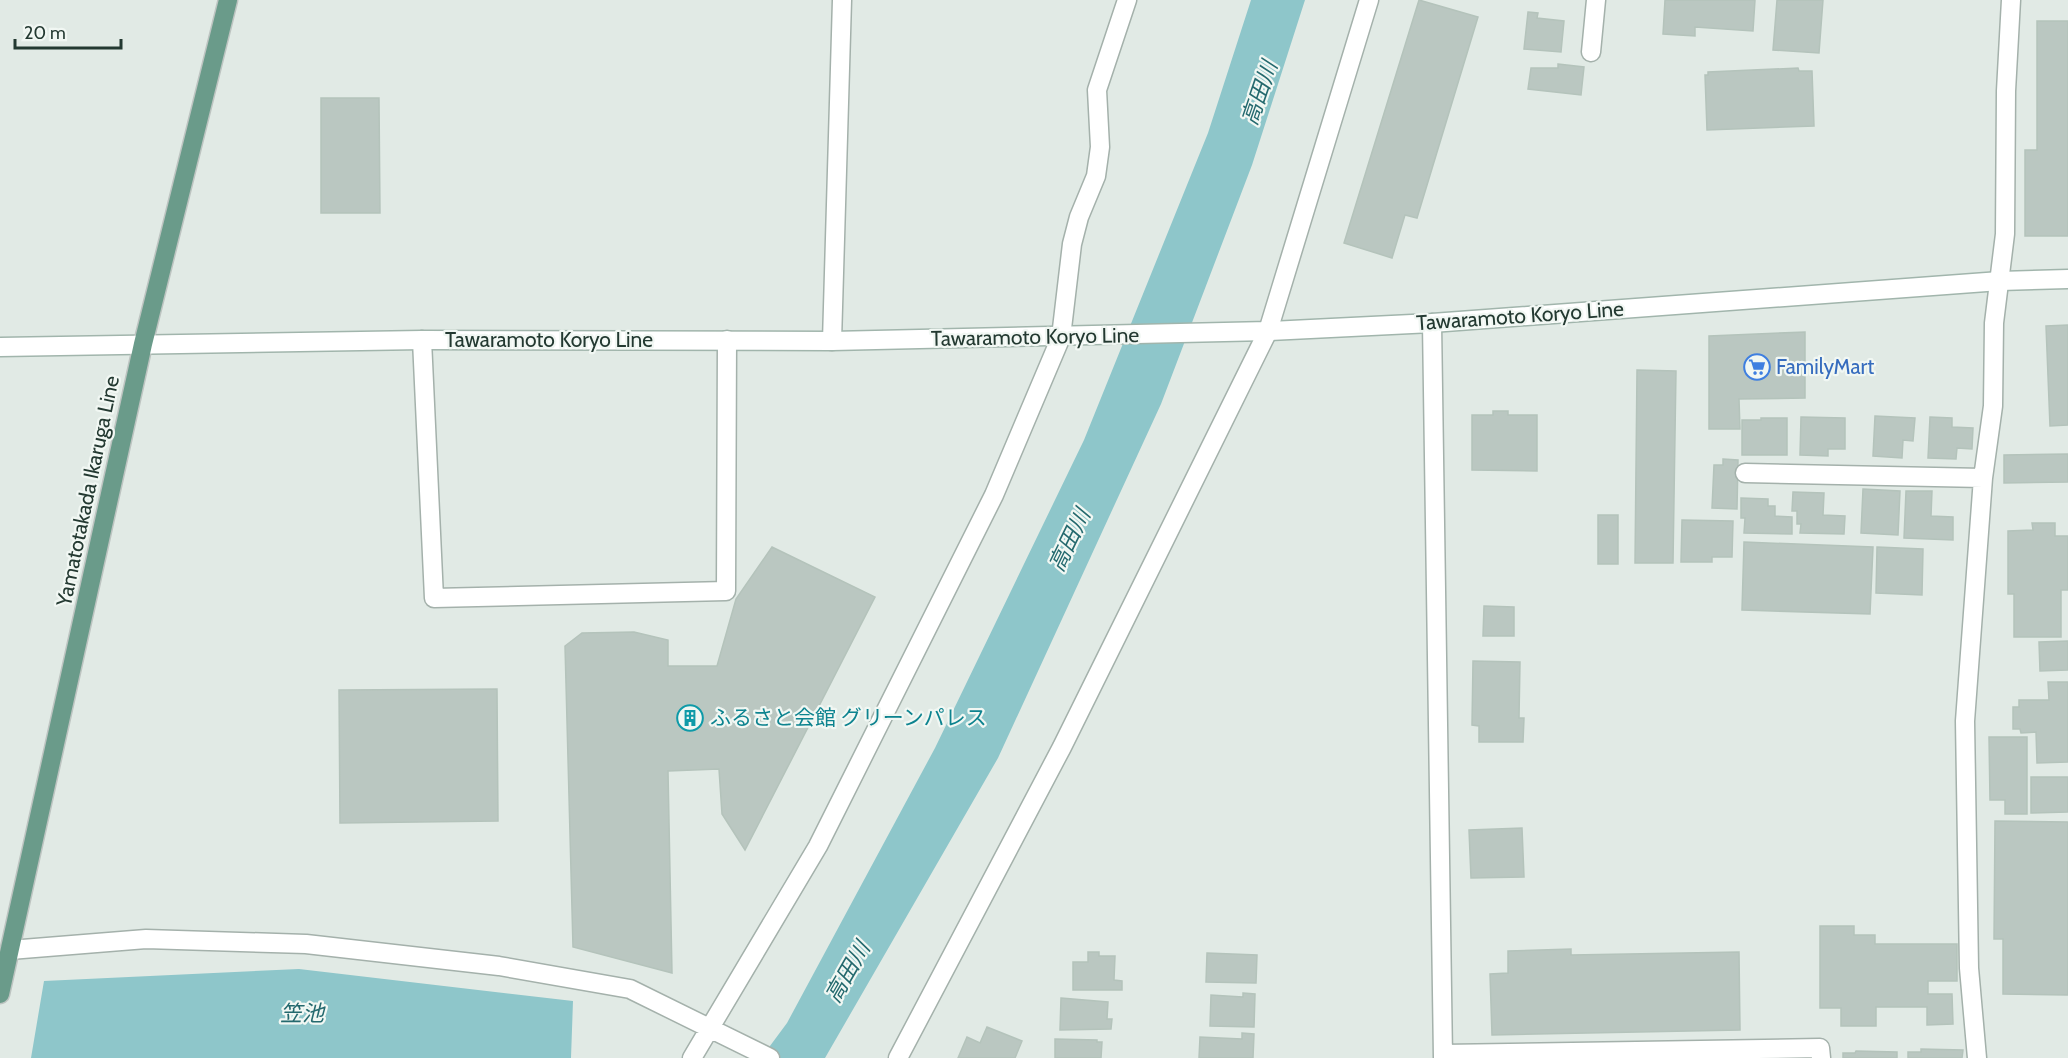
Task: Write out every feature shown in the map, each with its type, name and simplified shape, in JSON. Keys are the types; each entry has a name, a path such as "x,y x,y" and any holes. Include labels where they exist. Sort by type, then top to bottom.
{"main road":[{"name":"Yamatotakada Ikaruga Line","path":"0,994 5,950 143,344 228,0"}],"street":[{"path":"832,341 842,0"},
{"path":"692,1058 717,1031 818,846 994,495 1061,337 1072,244 1079,217 1096,176 1100,147 1097,90 1127,0"},
{"path":"898,1058 1056,757 1268,332 1369,0"},
{"path":"1591,52 1596,0"},
{"path":"1977,1058 1970,968 1965,722 1983,478 1993,406 1994,323 2005,234 2006,91 2011,0"},
{"name":"Tawaramoto Koryo Line","path":"0,347 422,340 832,341 1268,332 1432,323 2000,281 2068,279"},
{"path":"1432,323 1439,963 1443,1056 1820,1048 1821,1058"},
{"path":"422,340 434,598 726,591 727,340"},
{"path":"1745,473 1983,478"},
{"path":"5,950 146,939 306,944 499,966 630,989 770,1058"}],"water":[{"name":"高田川","path":"1251,0 1305,0 1252,165 1161,404 998,758 825,1058 761,1058 787,1023 935,748 1084,440 1208,133"},
{"name":"笠池","path":"299,969 573,1001 571,1058 31,1058 44,981"}],"building":[{"path":"1419,0 1478,17 1417,218 1405,215 1392,258 1344,243"},
{"path":"1665,0 1755,0 1753,31 1695,27 1695,36 1663,34"},
{"path":"1777,0 1823,0 1819,53 1773,50"},
{"path":"1528,12 1538,13 1537,18 1564,21 1561,52 1524,49"},
{"path":"2037,21 2068,21 2068,236 2025,236 2025,150 2037,150"},
{"path":"1558,64 1584,67 1581,95 1528,89 1531,68 1558,68"},
{"path":"1798,68 1799,71 1812,71 1814,126 1707,130 1705,75 1708,75 1708,72"},
{"path":"321,98 379,98 380,213 321,213"},
{"path":"2068,325 2068,425 2050,426 2046,326"},
{"name":"FamilyMart","path":"1805,332 1805,398 1739,399 1740,429 1709,429 1709,336"},
{"path":"1637,370 1676,371 1673,563 1635,563"},
{"path":"1493,411 1508,411 1508,415 1537,415 1537,471 1472,470 1472,415 1493,415"},
{"path":"1875,416 1915,418 1913,441 1903,440 1902,458 1873,456"},
{"path":"1801,417 1845,418 1845,449 1828,449 1828,456 1800,455"},
{"path":"1930,417 1952,418 1952,427 1973,428 1972,449 1957,448 1956,459 1928,458"},
{"path":"1761,418 1787,418 1787,455 1742,455 1742,420 1761,420"},
{"path":"2068,454 2068,482 2004,483 2004,455"},
{"path":"1723,459 1738,460 1737,509 1712,508 1714,465 1723,465"},
{"path":"1863,489 1900,491 1898,535 1861,533"},
{"path":"1906,491 1932,491 1931,516 1953,517 1953,540 1904,538"},
{"path":"1793,492 1824,493 1823,515 1845,516 1844,534 1800,533 1801,524 1797,524 1797,511 1792,511"},
{"path":"1741,498 1768,499 1768,506 1775,506 1775,516 1792,517 1792,534 1744,533 1745,518 1741,518"},
{"path":"1598,515 1618,515 1618,564 1598,564"},
{"path":"1682,520 1733,521 1732,557 1712,557 1712,562 1681,562"},
{"path":"2032,523 2055,523 2055,536 2068,536 2068,590 2061,590 2061,637 2014,637 2014,594 2008,594 2008,531 2033,530"},
{"path":"1744,542 1873,547 1870,614 1742,610"},
{"name":"ふるさと会館 グリーンパレス","path":"772,547 875,597 745,850 722,814 719,769 668,771 672,973 573,947 565,646 582,633 634,632 668,640 668,666 717,666 736,599"},
{"path":"1877,547 1923,549 1922,595 1876,593"},
{"path":"1484,606 1514,607 1514,636 1483,636"},
{"path":"2068,641 2068,670 2040,671 2039,642"},
{"path":"1473,661 1520,662 1519,718 1524,718 1523,742 1479,742 1479,726 1472,725"},
{"path":"2048,682 2068,682 2068,762 2037,763 2036,732 2021,733 2020,729 2013,729 2013,707 2019,707 2019,700 2049,700"},
{"path":"497,689 498,821 340,823 339,690"},
{"path":"1989,737 2027,737 2027,814 2005,814 2005,800 1990,800"},
{"path":"2031,777 2068,777 2068,812 2031,813"},
{"path":"1995,821 2068,822 2068,995 2003,994 2003,939 1994,939"},
{"path":"1522,828 1524,877 1471,878 1469,830"},
{"path":"1820,926 1854,926 1854,935 1875,935 1875,944 1957,944 1957,981 1928,981 1928,994 1952,994 1953,1024 1927,1025 1927,1007 1876,1007 1876,1026 1841,1026 1841,1008 1820,1008"},
{"path":"1571,949 1571,955 1739,952 1740,1030 1492,1035 1490,974 1508,973 1508,951"},
{"path":"1088,952 1099,952 1099,956 1115,956 1114,980 1122,981 1122,990 1073,990 1073,962 1088,962"},
{"path":"1207,953 1257,955 1256,983 1206,982"},
{"path":"1243,993 1255,994 1254,1027 1210,1026 1211,995 1243,997"},
{"path":"1061,998 1108,1002 1107,1019 1112,1019 1111,1029 1060,1030"},
{"path":"987,1027 1022,1041 1015,1058 958,1058 967,1037 980,1043"},
{"path":"1242,1033 1254,1034 1253,1058 1199,1058 1200,1037 1242,1039"},
{"path":"1055,1039 1102,1042 1101,1058 1055,1058"},
{"path":"1921,1049 1963,1050 1962,1058 1908,1058 1908,1052 1921,1052"},
{"path":"1856,1051 1897,1052 1897,1058 1843,1058 1843,1053 1855,1053"}],"place":[{"name":"FamilyMart","path":"1757,367"},
{"name":"ふるさと会館 グリーンパレス","path":"690,718"}]}
